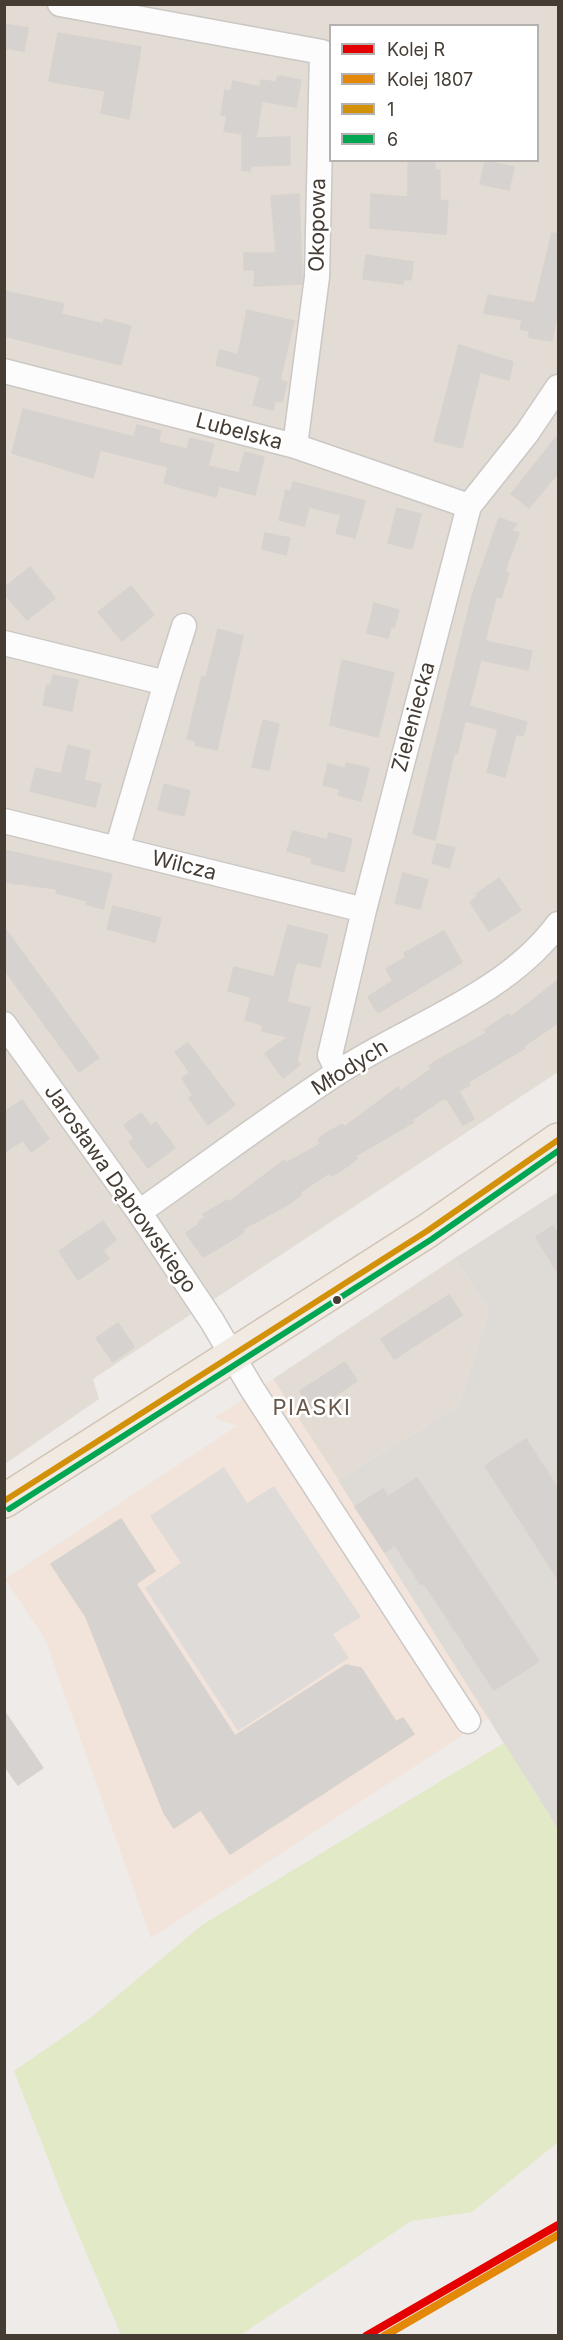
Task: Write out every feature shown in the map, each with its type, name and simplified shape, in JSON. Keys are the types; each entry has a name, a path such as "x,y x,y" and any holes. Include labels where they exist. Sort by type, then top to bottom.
{"main road":[{"path":"4,1501 427,1231 558,1140"}],"street":[{"name":"Okopowa","path":"60,4 322,52 317,277 295,446"},
{"name":"Lubelska","path":"4,371 295,446 469,506"},
{"name":"Zieleniecka","path":"338,1072 330,1055 364,910 469,506 527,434 558,387"},
{"path":"117,849 184,626"},
{"path":"4,643 166,683"},
{"name":"Wilcza","path":"4,821 364,910"},
{"name":"Młodych","path":"139,1212 338,1072 502,978 547,939 558,924"},
{"name":"Jarosława Dąbrowskiego","path":"4,1024 139,1212 468,1720"}],"shaded area":[{"path":"5,5 558,5 558,1072 93,1379 99,1399 5,1464"},
{"path":"558,1192 558,1829 338,1480 459,1406 489,1311 455,1258"},
{"path":"455,1258 489,1311 459,1406 338,1480 273,1379"},
{"path":"273,1379 492,1716 151,1938 45,1639 5,1579 237,1426 214,1418"},
{"path":"224,1467 247,1503 274,1486 361,1617 333,1634 349,1658 238,1731 145,1588 181,1563 150,1516"}],"green space":[{"path":"504,1743 558,1829 558,2142 472,2212 411,2221 242,2334 121,2335 64,2200 14,2071 88,2020 202,1925"}],"building":[{"path":"4,24 28,28 24,51 4,48"},
{"path":"58,33 141,47 129,119 101,113 105,91 49,81"},
{"path":"278,76 301,80 296,107 262,101 256,138 290,137 290,165 251,166 250,171 242,170 242,134 224,131 227,116 221,115 225,90 231,91 233,81 260,87 261,80 276,82"},
{"path":"408,162 435,162 435,170 440,170 440,200 448,201 446,234 370,228 371,194 408,197"},
{"path":"485,162 514,167 509,190 480,184"},
{"path":"299,194 302,284 254,286 255,270 244,270 244,253 276,253 271,196"},
{"path":"552,233 558,234 558,307 552,341 528,337 530,331 520,329 522,320 484,313 488,295 535,303"},
{"path":"366,255 413,262 411,280 404,279 403,284 363,279"},
{"path":"4,291 64,304 61,314 103,324 104,319 131,326 121,365 4,336"},
{"path":"247,310 294,321 280,380 287,382 282,402 275,401 273,410 253,405 260,377 216,365 220,350 238,355"},
{"path":"459,345 513,362 509,380 480,372 462,448 434,441"},
{"path":"23,409 134,437 137,425 161,431 158,442 187,449 190,438 214,444 208,466 239,473 245,452 264,457 255,495 219,486 216,497 164,483 168,467 100,450 93,478 12,453"},
{"path":"558,435 558,473 529,508 511,494"},
{"path":"293,482 365,501 355,538 336,533 341,515 309,507 304,526 279,520 286,490 291,491"},
{"path":"397,508 421,514 412,549 388,543"},
{"path":"499,518 517,524 511,531 519,533 505,571 509,573 501,598 496,597 485,641 532,651 528,670 481,660 469,706 527,722 523,736 516,734 505,777 487,772 498,729 465,721 457,754 454,754 435,840 413,834 472,596"},
{"path":"265,533 290,538 286,555 262,549"},
{"path":"30,567 55,598 27,620 4,593 4,588"},
{"path":"131,586 154,615 122,641 98,612"},
{"path":"374,603 399,610 394,628 391,627 388,638 367,633"},
{"path":"218,629 243,636 217,750 195,745 196,741 187,739 202,676 206,677"},
{"path":"342,660 394,673 378,737 330,725"},
{"path":"53,675 78,680 72,711 43,705 47,685 51,686"},
{"path":"263,720 279,724 269,770 252,767"},
{"path":"68,745 90,751 84,780 101,784 95,807 30,791 36,768 61,774"},
{"path":"346,763 369,768 361,801 338,795 340,789 323,785 328,764 345,768"},
{"path":"164,784 190,791 184,816 158,810"},
{"path":"293,831 327,840 329,833 352,839 344,872 311,863 312,858 287,851"},
{"path":"437,844 455,848 449,868 432,863"},
{"path":"4,850 112,874 103,909 86,904 87,901 56,893 57,889 4,882"},
{"path":"403,873 428,880 420,909 395,903"},
{"path":"499,878 521,910 489,931 470,902 478,896 476,894"},
{"path":"113,906 161,918 155,942 107,929"},
{"path":"288,925 328,935 320,967 297,962 294,971 287,1002 310,1008 297,1060 300,1065 283,1078 265,1053 288,1037 262,1031 263,1025 245,1020 251,997 228,991 234,967 274,977"},
{"path":"4,927 99,1058 79,1072 4,969"},
{"path":"444,931 462,962 378,1013 368,997 393,981 386,969 406,957 404,953"},
{"path":"558,980 558,1023 524,1046 525,1048 468,1082 470,1085 459,1091 474,1119 463,1125 447,1099 441,1100 412,1120 414,1122 355,1156 357,1158 348,1166 331,1176 329,1173 300,1192 302,1194 292,1202 243,1229 244,1232 234,1239 203,1257 186,1233 206,1217 203,1214 228,1200 229,1202 284,1160 286,1163 321,1144 318,1140 325,1134 342,1124 344,1127 398,1087 400,1091 431,1069 429,1066 436,1061 487,1033 484,1030 508,1014 511,1017"},
{"path":"188,1043 235,1105 208,1125 189,1098 193,1095 182,1078 190,1073 175,1052"},
{"path":"22,1100 49,1139 31,1152 23,1140 4,1153 4,1112"},
{"path":"141,1113 151,1126 156,1122 175,1148 148,1168 129,1142 134,1138 124,1125"},
{"path":"103,1221 116,1240 103,1250 109,1259 78,1280 59,1251"},
{"path":"553,1226 558,1235 558,1273 536,1237"},
{"path":"449,1295 462,1315 394,1359 381,1339"},
{"path":"118,1323 134,1347 113,1362 96,1338"},
{"path":"345,1362 357,1381 313,1410 300,1391"},
{"path":"526,1439 558,1489 558,1579 485,1466"},
{"path":"417,1478 539,1661 494,1690 424,1583 421,1585 395,1545 385,1552 355,1507 383,1489 388,1497"},
{"path":"121,1519 155,1571 136,1584 235,1736 346,1665 361,1668 396,1722 403,1718 414,1734 230,1854 201,1810 174,1828 164,1813 86,1617 51,1564"},
{"path":"4,1711 43,1768 18,1785 4,1765"}],"rail line":[{"name":"R","path":"366,2336 558,2225"},
{"name":"1807","path":"384,2336 558,2235"}],"transit line":[{"name":"1","path":"4,1501 427,1231 558,1140"},
{"name":"6","path":"9,1509 432,1239 558,1151"}],"district":[{"name":"PIASKI","path":"312,1408"}]}
